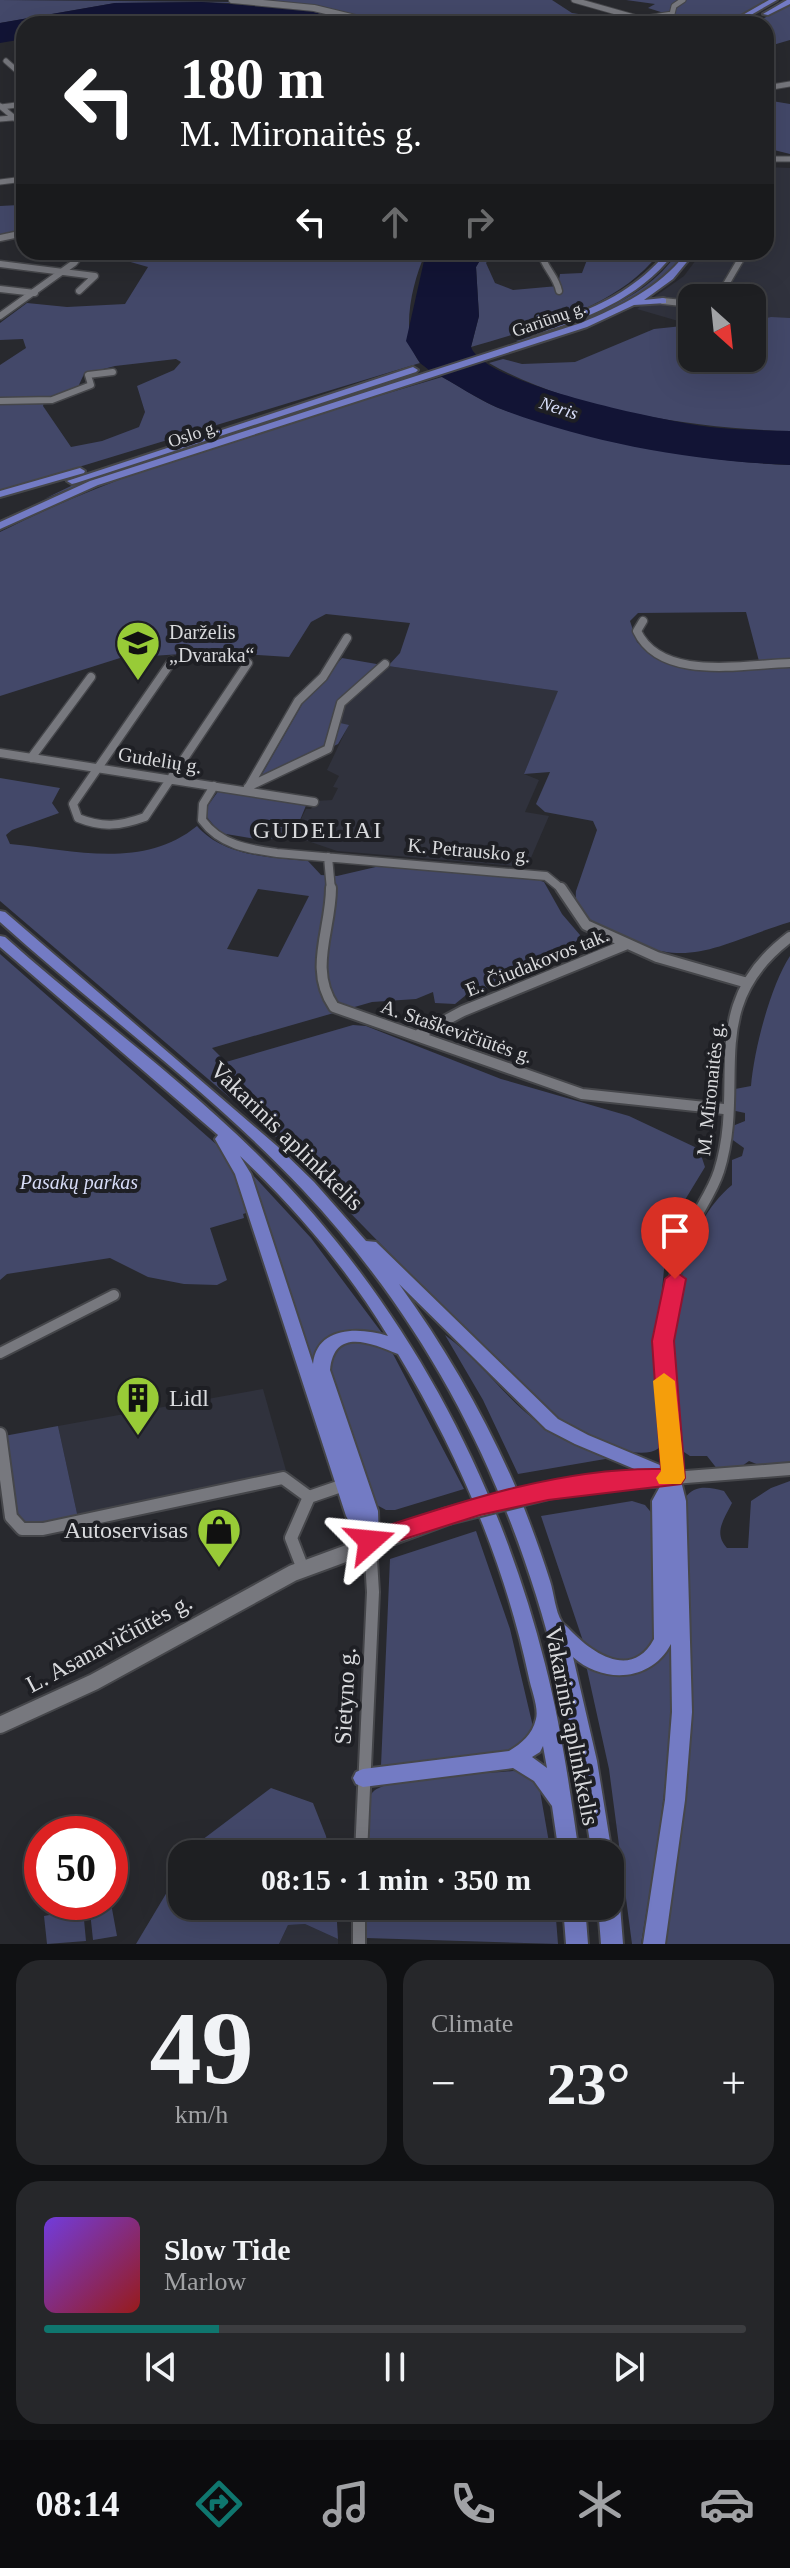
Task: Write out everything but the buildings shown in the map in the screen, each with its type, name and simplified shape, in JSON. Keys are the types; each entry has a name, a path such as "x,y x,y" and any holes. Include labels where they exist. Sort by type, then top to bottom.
{"highway":[{"path":"745,16 774,0"},
{"path":"763,16 790,1"},
{"name":"Gariūnų g.","path":"387,378 510,340 609,302 651,275 664,260"},
{"name":"Gariūnų g.","path":"400,384 584,325 655,288 674,274 685,260"},
{"path":"655,288 653,296 663,301"},
{"path":"629,304 663,301"},
{"name":"Oslo g.","path":"0,516 101,469 387,378"},
{"name":"Oslo g.","path":"0,526 94,483 400,384"},
{"path":"0,494 327,396"},
{"name":"Vakarinis aplinkkelis","path":"0,915 228,1110 341,1222 423,1331 476,1421 516,1511 559,1630 590,1768 600,1840"},
{"name":"Vakarinis aplinkkelis","path":"0,940 257,1162 316,1226 373,1297 449,1428 502,1550 534,1650 548,1714 568,1840"},
{"path":"210,1119 243,1174 344,1485 355,1516 370,1541"},
{"path":"341,1222 377,1252 552,1424 673,1478"},
{"path":"370,1541 369,1511 321,1370 322,1358 333,1343 356,1334 374,1336 406,1351"},
{"path":"559,1630 584,1656 610,1667 631,1667 655,1655 664,1639 661,1501 673,1478"},
{"path":"654,1944 675,1800 682,1712 677,1501 673,1478"},
{"path":"513,1759 533,1746 548,1714"},
{"path":"363,1778 513,1759 531,1765 544,1775 564,1807"},
{"path":"575,1920 577,1944"},
{"path":"610,1920 612,1944"}],"main road":[{"name":"L. Asanavičiūtės g.","path":"0,1725 89,1686 241,1598 370,1541 448,1516 548,1491 629,1479 673,1478"}],"street":[{"path":"232,0 314,8 347,16"},
{"path":"574,0 635,16"},
{"path":"662,16 672,14 674,6 683,0"},
{"path":"6,61 16,70"},
{"path":"1,107 14,118"},
{"path":"0,119 14,118"},
{"path":"0,316 35,293 75,260"},
{"path":"542,260 556,276 559,291"},
{"path":"726,284 740,260"},
{"path":"0,264 95,276 79,291"},
{"path":"0,289 35,293"},
{"path":"663,301 678,303"},
{"path":"0,401 52,400 91,385 88,375 113,372"},
{"path":"643,621 637,631 640,637 651,652 669,660 716,664 790,663"},
{"path":"247,789 298,701 323,677 347,638"},
{"path":"172,661 73,808 83,822 98,826 123,825 145,817 248,663"},
{"path":"247,789 328,749 341,703 385,664"},
{"path":"31,758 91,677"},
{"name":"Gudelių g.","path":"0,753 247,789 314,802"},
{"name":"K. Petrausko g.","path":"214,786 201,813 206,827 215,835 256,849 546,876 562,886 581,920 657,957 744,982"},
{"name":"A. Staškevičiūtės g.","path":"328,857 330,896 322,982 325,997 347,1014 418,1035 582,1094 724,1109"},
{"path":"744,982 768,949 790,937"},
{"name":"E. Čiudakovos tak.","path":"418,1035 463,1011 627,944"},
{"name":"M. Mironaitės g.","path":"673,1478 663,1341 684,1244 714,1187 723,1158 724,1109 732,1034 744,982"},
{"path":"0,1353 114,1295"},
{"path":"0,1434 11,1517 22,1529 43,1529 275,1479 289,1480 309,1497"},
{"path":"673,1478 790,1469"},
{"path":"303,1569 291,1538 309,1497 344,1485"},
{"name":"Sietyno g.","path":"361,1840 373,1592 370,1541"},
{"path":"359,1920 359,1944"}],"shaded area":[{"path":"774,167 790,168 790,318 766,321 766,284 678,284 678,321 637,309 684,276 696,260 774,260"},
{"path":"388,666 559,691 524,774 539,780 525,812 549,816 527,867 337,851 305,840 298,825 306,809 311,809 315,801 332,800 338,788 333,787 339,776 327,770 348,726 339,724 346,701"},
{"path":"263,1389 287,1474 78,1518 58,1426"},
{"path":"305,1924 338,1939 338,1944 279,1944 288,1925"}],"green space":[{"path":"0,0 237,2 298,7 339,16 252,4 115,3 40,16 16,16 16,20 0,23"},
{"path":"254,0 552,0 572,13 591,16 351,16 313,7"},
{"path":"626,0 769,0 739,16 673,16 648,8 655,4"},
{"path":"790,4 790,40 774,45 774,16 768,16"},
{"path":"774,101 790,104 790,154 774,150"},
{"path":"16,205 16,234 0,237 0,206"},
{"path":"124,260 423,260 412,293 409,324 410,338 420,363 0,491 0,365 26,348 23,339 0,340 0,323 27,303 67,307 125,304 148,267","holes":["176,359 181,362 174,370 137,386 145,412 139,427 102,441 71,447 43,406 45,399 78,387 84,374 115,366"]},
{"path":"480,260 488,260 486,263 495,283 513,290 558,286 560,274 582,273 587,260 653,260 622,288 599,302 548,323 471,347 479,316 476,267"},
{"path":"672,260 679,260 653,286 612,311 521,343 516,341 605,309 646,285"},
{"path":"766,318 790,318 790,431 675,421 595,405 557,393 489,363 503,359 522,364 575,362 654,329 678,326 678,372 766,372"},
{"path":"442,377 498,408 611,441 718,459 790,465 790,922 717,947 677,953 631,942 587,918 579,909 576,891 597,830 593,821 545,812 536,804 550,772 524,774 558,691 388,666 400,653 410,623 326,614 311,622 289,657 213,652 120,658 0,696 0,532 53,507 162,464","holes":["746,612 760,665 658,660 637,642 630,621 638,613"]},
{"path":"388,381 394,383 96,478 44,499 98,473"},
{"path":"342,658 388,666 346,701 340,723 349,725 338,744 257,783 304,701"},
{"path":"0,778 60,788 52,803 59,813 12,830 6,835 10,844 83,853 131,853 176,840 197,826 220,844 234,850 308,861 321,875 337,876 380,866 527,876 544,882 562,914 580,935 576,949 537,962 495,987 471,991 455,1004 435,1003 433,992 416,999 372,1002 212,1048 226,1062 353,1025 366,1026 501,1079 629,1116 699,1149 705,1167 677,1213 665,1260 655,1358 659,1448 633,1452 617,1448 583,1434 543,1410 276,1137 0,901","holes":["258,889 309,896 278,957 227,949"]},
{"path":"219,790 307,803 298,825 302,836 262,840 220,833 206,816 207,807"},
{"name":"Pasakų parkas","path":"0,954 225,1152 249,1212 243,1214 244,1218 210,1228 227,1280 217,1285 184,1284 148,1277 110,1258 7,1274 0,1280"},
{"path":"790,956 790,1463 759,1465 749,1461 738,1469 718,1470 707,1456 690,1456 681,1450 669,1392 669,1332 673,1304 689,1249 700,1225 732,1185 732,1160 742,1156 744,1148 730,1138 730,1127 745,1121 745,1113 731,1110 735,1089 751,1086 764,1019"},
{"path":"250,1172 311,1238 382,1333 349,1333 311,1362"},
{"path":"445,1335 544,1427 568,1441 611,1458 518,1474 483,1400"},
{"path":"359,1339 387,1347 393,1354 464,1489 395,1510 386,1510 375,1504 328,1367 338,1348"},
{"path":"58,1426 78,1518 30,1527 16,1519 4,1436"},
{"path":"790,1481 790,1944 658,1944 685,1498 698,1489 724,1491 732,1503 721,1526 723,1542 727,1548 748,1548 751,1501 771,1488"},
{"path":"632,1501 645,1505 654,1516 654,1640 639,1655 622,1659 585,1647 541,1516"},
{"path":"476,1531 510,1629 534,1731 518,1750 388,1769 381,1766 390,1559"},
{"path":"670,1645 668,1758 641,1944 632,1944 624,1883 624,1840 618,1840 609,1769 586,1665 610,1672 633,1673 654,1665"},
{"path":"513,1771 530,1777 540,1791 549,1840 367,1840 367,1805 372,1793 396,1782"},
{"path":"271,1788 313,1803 327,1840 202,1840"},
{"path":"168,1890 168,1920 337,1920 338,1939 305,1924 288,1925 279,1944 136,1944"},
{"path":"44,1920 84,1920 86,1941 47,1944"},
{"path":"91,1920 114,1920 117,1936 93,1940"},
{"path":"367,1920 556,1920 558,1944 366,1938"}],"water":[{"path":"202,2 303,9 329,16 40,16 115,3"},
{"path":"16,20 16,40 0,43 0,23"},
{"name":"Neris","path":"424,260 480,260 476,267 479,316 471,347 483,361 542,388 620,410 710,427 790,431 790,465 717,460 645,449 540,423 496,407 429,370 420,363 406,341"}],"slow traffic":[{"path":"664,1381 673,1478 668,1478"}],"place":[{"name":"Darželis „Dvaraka“","path":"138,682"},
{"name":"Lidl","path":"138,1437"},
{"name":"Autoservisas","path":"219,1569"}],"district":[{"name":"GUDELIAI","path":"318,830"}],"route":[{"path":"370,1541 508,1499 600,1482 644,1477 673,1478 664,1388 663,1341 675,1279"}]}
